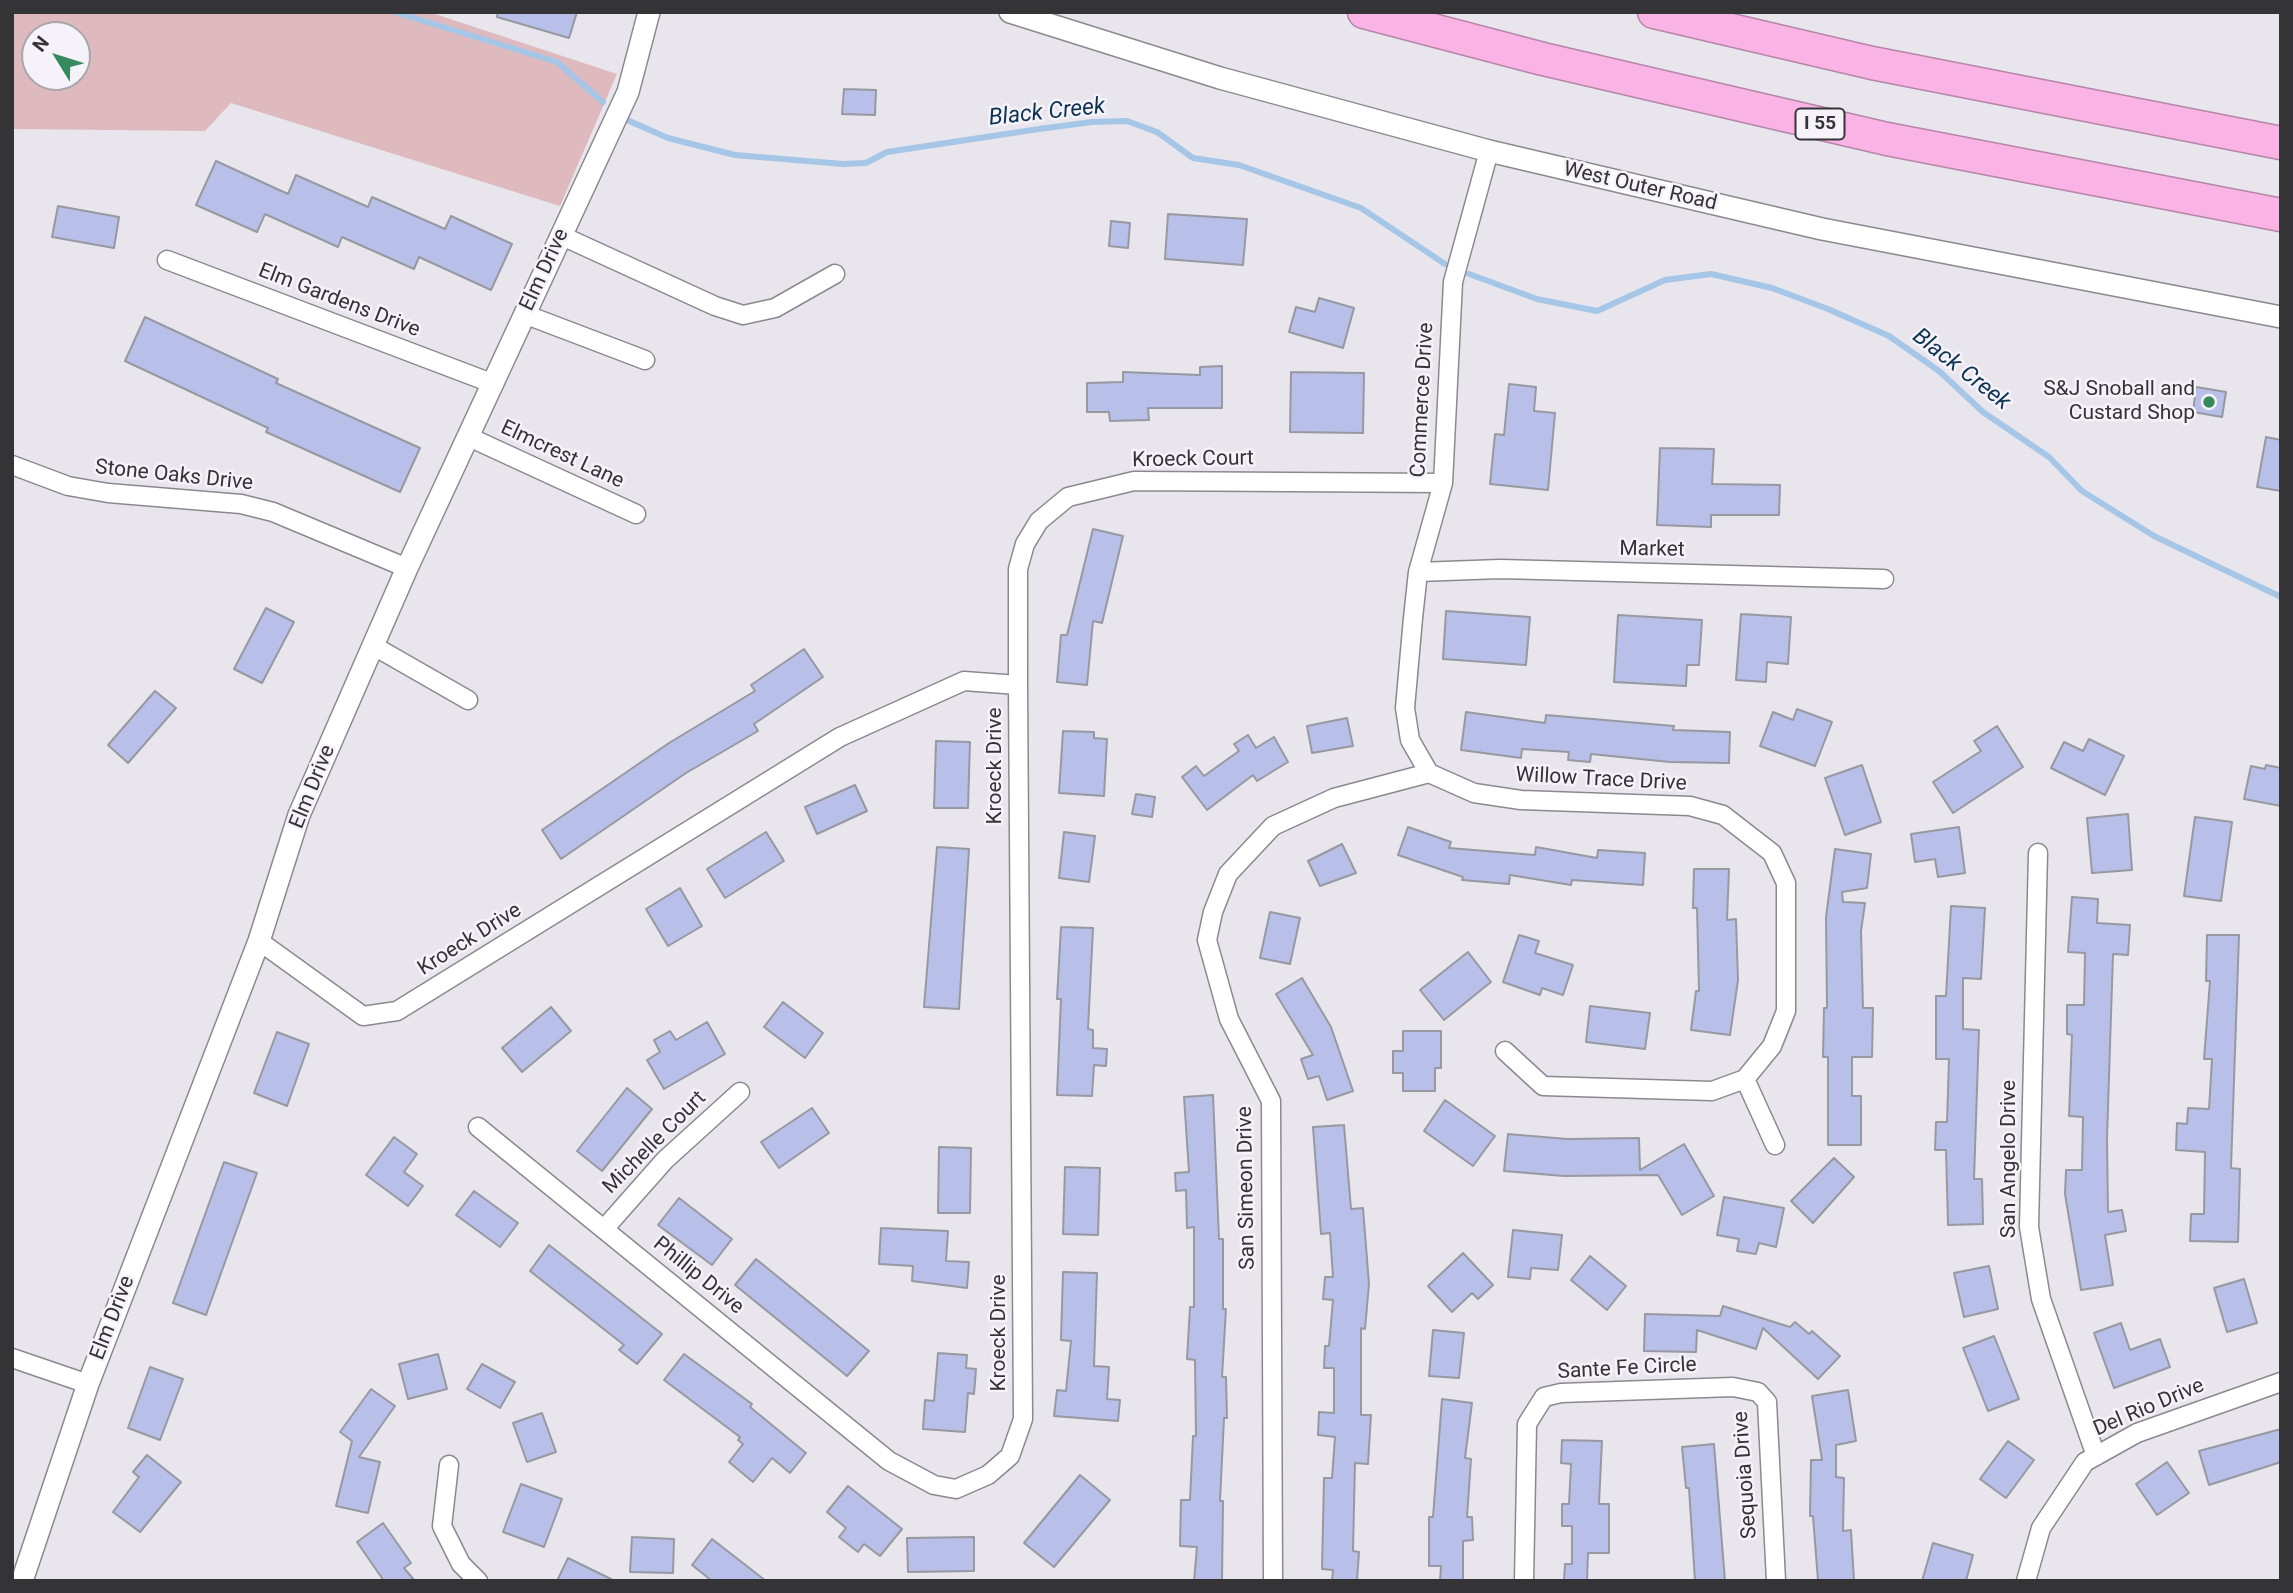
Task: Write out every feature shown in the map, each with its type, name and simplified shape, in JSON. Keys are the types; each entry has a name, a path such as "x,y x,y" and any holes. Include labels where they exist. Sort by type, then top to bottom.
{"highway":[{"name":"I 55","path":"1364,12 1555,62 1873,136 2281,215"},
{"path":"1654,12 1872,63 2281,143"}],"street":[{"name":"Elm Drive","path":"22,1581 88,1384 259,941 299,814 407,568 628,92 649,12"},
{"name":"West Outer Road","path":"1010,12 1220,78 1489,151 1822,229 2281,317"},
{"name":"Commerce Drive","path":"1429,773 1410,740 1405,708 1418,572 1443,483 1453,282 1489,151"},
{"path":"560,235 715,306 743,314 775,308 835,274"},
{"name":"Elm Gardens Drive","path":"167,260 494,384"},
{"path":"524,314 645,360"},
{"name":"Elmcrest Lane","path":"469,437 636,514"},
{"name":"Stone Oaks Drive","path":"12,465 68,486 108,493 241,504 274,512 407,568"},
{"name":"Kroeck Court","path":"1018,685 1018,569 1025,544 1039,522 1068,498 1134,481 1443,483"},
{"name":"Market","path":"1418,572 1500,569 1884,579"},
{"path":"372,645 468,700"},
{"name":"Kroeck Drive","path":"259,941 363,1016 397,1011 839,737 964,681 1018,685 1023,1419 1010,1456 989,1475 956,1489 934,1485 890,1461"},
{"name":"Willow Trace Drive","path":"1429,773 1474,793 1521,800 1690,806 1724,815 1772,853 1786,883 1786,1011 1772,1046 1745,1079"},
{"name":"San Simeon Drive","path":"1273,1581 1271,1101 1228,1019 1207,940 1228,874 1273,826 1334,799 1429,773"},
{"name":"San Angelo Drive","path":"2038,853 2029,1227 2041,1299 2096,1456"},
{"path":"1505,1051 1543,1086 1712,1091 1745,1079 1775,1145"},
{"name":"Michelle Court","path":"604,1229 665,1160 740,1092"},
{"name":"Phillip Drive","path":"478,1126 890,1461"},
{"path":"12,1358 88,1384"},
{"name":"Del Rio Drive","path":"2026,1581 2041,1528 2085,1462 2137,1433 2281,1382"},
{"name":"Sante Fe Circle","path":"1524,1581 1527,1424 1544,1398 1561,1394 1733,1387"},
{"name":"Sequoia Drive","path":"1733,1387 1758,1392 1767,1402 1776,1581"},
{"path":"449,1465 442,1526 461,1564 478,1581"}],"shaded area":[{"path":"12,12 429,12 617,74 560,206 231,103 205,131 12,129"}],"building":[{"path":"498,12 577,12 569,38 497,17"},
{"path":"844,89 876,90 875,115 842,114"},
{"path":"216,161 288,194 296,175 368,207 372,197 445,229 451,216 512,244 491,290 419,257 414,269 342,237 338,247 265,214 257,232 196,205"},
{"path":"58,206 119,217 114,248 52,237"},
{"path":"1168,214 1247,219 1243,265 1165,259"},
{"path":"1111,221 1130,223 1128,248 1109,246"},
{"path":"1319,298 1354,308 1343,348 1289,332 1296,307 1315,312"},
{"path":"145,317 278,379 276,383 420,448 400,492 266,432 268,428 125,361"},
{"path":"1222,366 1222,408 1148,408 1149,420 1110,421 1109,412 1087,412 1087,383 1123,382 1123,372 1200,375 1200,367"},
{"path":"1291,372 1364,373 1363,433 1290,432"},
{"path":"1509,384 1536,387 1534,411 1555,413 1548,490 1490,484 1495,434 1504,435"},
{"name":"S&J Snoball and Custard Shop","path":"2196,387 2226,392 2222,417 2193,412"},
{"path":"2266,437 2281,440 2281,491 2257,487"},
{"path":"1660,448 1714,449 1712,484 1780,485 1779,515 1711,515 1711,527 1657,525"},
{"path":"1093,529 1123,536 1102,623 1093,621 1087,685 1057,682 1061,635 1067,635"},
{"path":"266,608 294,622 262,683 234,669"},
{"path":"1446,611 1530,617 1526,665 1443,659"},
{"path":"1741,614 1791,617 1788,664 1767,662 1766,682 1736,680"},
{"path":"1618,615 1702,620 1699,665 1687,665 1686,686 1614,682"},
{"path":"804,649 823,677 754,724 758,731 686,773 561,859 542,830 669,743 755,691 751,685"},
{"path":"155,691 176,708 128,763 108,745"},
{"path":"1797,709 1832,722 1815,766 1760,746 1773,712 1793,720"},
{"path":"1466,712 1545,723 1546,715 1674,726 1673,730 1730,732 1729,763 1670,762 1591,754 1590,762 1568,760 1569,752 1522,749 1521,758 1461,750"},
{"path":"1347,718 1353,746 1312,753 1307,726"},
{"path":"1997,726 2023,767 1953,813 1933,782 1981,751 1974,741"},
{"path":"1063,731 1094,732 1094,738 1107,739 1104,796 1059,793"},
{"path":"1248,735 1256,748 1274,737 1288,762 1257,781 1253,775 1207,810 1182,777 1196,766 1204,776 1239,751 1234,744"},
{"path":"2089,739 2124,756 2105,795 2051,768 2064,742 2083,751"},
{"path":"936,741 970,742 968,808 934,808"},
{"path":"1862,765 1881,822 1845,835 1825,778"},
{"path":"2266,765 2281,768 2281,806 2244,799 2251,766 2265,769"},
{"path":"855,785 867,811 817,834 805,807"},
{"path":"1136,794 1155,797 1152,817 1132,814"},
{"path":"2128,814 2132,870 2092,873 2087,818"},
{"path":"2195,817 2232,822 2221,901 2184,896"},
{"path":"1408,827 1451,842 1449,848 1535,855 1536,847 1597,858 1598,850 1645,853 1643,885 1572,880 1571,885 1510,875 1509,884 1462,880 1463,877 1398,855"},
{"path":"1959,827 1965,873 1938,877 1935,859 1915,862 1911,834"},
{"path":"766,832 784,861 725,898 707,869"},
{"path":"1064,832 1095,836 1089,882 1059,878"},
{"path":"1342,844 1356,873 1320,886 1308,861"},
{"path":"937,847 969,849 959,1009 924,1007"},
{"path":"1835,849 1871,854 1867,888 1842,892 1843,902 1865,903 1861,931 1863,1008 1873,1008 1872,1057 1852,1057 1852,1096 1861,1096 1861,1145 1828,1145 1828,1057 1823,1057 1824,1008 1827,1008 1826,917"},
{"path":"1694,869 1729,869 1727,920 1736,919 1738,980 1730,1035 1691,1030 1696,991 1699,991 1697,908 1693,908"},
{"path":"680,888 702,926 668,946 646,909"},
{"path":"2072,897 2098,899 2097,923 2130,925 2128,955 2113,954 2107,1139 2108,1212 2122,1210 2126,1231 2105,1235 2113,1285 2081,1290 2065,1194 2066,1170 2082,1170 2083,1117 2069,1116 2072,1035 2067,1034 2067,1005 2084,1005 2085,953 2068,952"},
{"path":"1951,906 1985,908 1981,979 1963,978 1963,1029 1979,1030 1974,1179 1982,1179 1983,1224 1948,1225 1946,1150 1935,1150 1936,1122 1947,1122 1949,1059 1936,1059 1936,996 1946,996"},
{"path":"1270,912 1300,918 1290,964 1260,958"},
{"path":"1061,927 1093,928 1088,1029 1093,1030 1093,1048 1107,1049 1106,1066 1094,1065 1092,1096 1057,1095 1061,999 1057,999"},
{"path":"1519,935 1539,941 1535,953 1573,965 1563,995 1542,988 1540,995 1503,982"},
{"path":"2207,935 2239,935 2231,1168 2240,1169 2238,1242 2190,1241 2191,1214 2204,1214 2205,1152 2176,1150 2177,1123 2187,1124 2188,1108 2209,1109 2212,1059 2204,1059 2210,981 2206,981"},
{"path":"1468,952 1491,982 1444,1020 1420,990"},
{"path":"1302,978 1331,1027 1353,1091 1327,1100 1319,1076 1308,1079 1301,1059 1313,1055 1276,994"},
{"path":"783,1002 823,1033 805,1058 764,1027"},
{"path":"1590,1006 1650,1013 1645,1049 1586,1042"},
{"path":"551,1007 571,1031 522,1072 502,1048"},
{"path":"707,1022 725,1054 664,1089 647,1060 660,1052 654,1040 670,1031 676,1040"},
{"path":"1403,1031 1441,1031 1441,1068 1435,1068 1435,1091 1403,1091 1403,1073 1393,1073 1393,1051 1403,1051"},
{"path":"277,1032 309,1044 287,1106 254,1093"},
{"path":"627,1088 652,1109 602,1171 577,1151"},
{"path":"1213,1095 1219,1239 1223,1239 1223,1309 1226,1309 1222,1377 1226,1377 1227,1418 1224,1418 1220,1501 1223,1501 1222,1581 1194,1581 1197,1547 1180,1546 1181,1500 1190,1500 1193,1436 1196,1436 1195,1360 1187,1359 1190,1307 1194,1307 1194,1227 1187,1228 1186,1190 1176,1191 1175,1173 1189,1172 1184,1097"},
{"path":"1445,1100 1495,1136 1473,1166 1424,1131"},
{"path":"812,1108 829,1133 779,1168 761,1142"},
{"path":"1344,1125 1351,1209 1363,1208 1369,1284 1365,1329 1361,1328 1361,1415 1371,1415 1368,1464 1355,1463 1353,1551 1359,1552 1357,1581 1332,1581 1333,1570 1322,1569 1324,1478 1332,1478 1335,1437 1318,1435 1319,1412 1334,1413 1334,1368 1324,1368 1333,1300 1323,1299 1325,1277 1333,1277 1330,1233 1321,1234 1313,1127"},
{"path":"1508,1134 1567,1139 1639,1138 1640,1170 1684,1144 1714,1196 1682,1215 1658,1175 1564,1176 1504,1171"},
{"path":"394,1137 417,1154 404,1172 423,1186 408,1206 366,1175"},
{"path":"939,1147 971,1148 970,1213 938,1213"},
{"path":"1834,1158 1854,1177 1813,1223 1791,1201"},
{"path":"224,1162 257,1173 206,1315 173,1303"},
{"path":"1065,1167 1100,1168 1098,1235 1063,1234"},
{"path":"474,1191 518,1223 500,1247 456,1215"},
{"path":"1724,1197 1784,1208 1776,1247 1759,1243 1756,1254 1737,1251 1739,1239 1717,1235"},
{"path":"679,1198 732,1239 712,1265 658,1225"},
{"path":"881,1228 948,1231 946,1261 969,1262 967,1288 912,1281 913,1266 879,1264"},
{"path":"1513,1230 1562,1235 1558,1270 1531,1268 1530,1279 1508,1277"},
{"path":"549,1245 662,1334 637,1364 619,1350 624,1345 530,1271"},
{"path":"1463,1253 1493,1285 1478,1299 1472,1293 1452,1312 1428,1286"},
{"path":"1590,1256 1626,1286 1607,1310 1571,1280"},
{"path":"756,1259 869,1351 847,1376 735,1285"},
{"path":"1989,1266 1998,1309 1964,1317 1954,1273"},
{"path":"1063,1272 1097,1273 1094,1366 1109,1367 1107,1399 1120,1400 1118,1421 1054,1416 1057,1390 1066,1391 1071,1341 1061,1340"},
{"path":"2244,1279 2257,1323 2227,1332 2214,1288"},
{"path":"1723,1306 1790,1327 1795,1322 1809,1334 1812,1331 1840,1356 1818,1379 1763,1328 1756,1349 1697,1330 1696,1352 1644,1351 1645,1314 1720,1316"},
{"path":"2121,1323 2130,1350 2160,1339 2170,1367 2114,1388 2094,1333"},
{"path":"1433,1330 1464,1333 1459,1378 1429,1376"},
{"path":"1994,1336 2019,1399 1988,1411 1963,1348"},
{"path":"938,1353 967,1355 966,1368 976,1369 974,1394 968,1393 965,1432 923,1429 925,1400 934,1401"},
{"path":"438,1354 447,1389 408,1399 399,1364"},
{"path":"684,1354 752,1404 750,1407 806,1453 790,1473 772,1458 753,1482 729,1462 743,1444 738,1440 740,1437 664,1380"},
{"path":"482,1364 515,1382 500,1408 467,1389"},
{"path":"150,1367 183,1379 160,1440 128,1428"},
{"path":"371,1389 395,1406 359,1457 380,1462 368,1513 336,1506 352,1441 340,1432"},
{"path":"1848,1390 1856,1441 1836,1445 1836,1477 1844,1478 1843,1531 1851,1530 1854,1581 1818,1581 1813,1516 1810,1516 1811,1460 1822,1460 1812,1396"},
{"path":"1442,1399 1472,1403 1465,1458 1471,1459 1467,1517 1472,1517 1473,1540 1463,1541 1463,1581 1440,1581 1441,1566 1429,1566 1429,1517 1433,1517"},
{"path":"542,1413 556,1452 527,1462 513,1423"},
{"path":"2281,1429 2281,1462 2209,1485 2199,1451"},
{"path":"1562,1440 1602,1441 1599,1504 1609,1504 1609,1553 1588,1553 1587,1581 1564,1581 1565,1564 1572,1564 1572,1526 1562,1526 1562,1504 1569,1504 1571,1464 1561,1463"},
{"path":"2008,1441 2034,1460 2006,1498 1980,1479"},
{"path":"1714,1444 1725,1581 1695,1581 1689,1488 1686,1488 1682,1447"},
{"path":"147,1455 181,1482 140,1532 113,1512 139,1477 133,1472"},
{"path":"2167,1462 2189,1493 2157,1515 2136,1484"},
{"path":"1080,1475 1110,1500 1054,1567 1024,1543"},
{"path":"521,1484 562,1499 544,1547 503,1532"},
{"path":"848,1486 902,1529 880,1556 864,1544 858,1552 839,1537 846,1528 827,1512"},
{"path":"383,1523 411,1563 404,1568 415,1581 384,1581 357,1542"},
{"path":"632,1537 674,1539 673,1573 630,1572"},
{"path":"974,1537 974,1571 908,1572 907,1538"},
{"path":"712,1539 766,1581 712,1581 692,1565"},
{"path":"1933,1543 1973,1555 1966,1581 1922,1581"},
{"path":"568,1558 615,1581 557,1581"}],"waterway":[{"name":"Black Creek","path":"395,12 557,62 603,102"},
{"name":"Black Creek","path":"627,120 668,138 735,155 843,164 866,163 887,152 1092,122 1127,121 1157,132 1193,158 1239,165 1361,208 1445,264"},
{"name":"Black Creek","path":"1469,274 1537,299 1597,311 1665,280 1711,274 1772,288 1828,309 1889,336 1939,371 1983,412 2049,457 2082,491 2154,536 2281,597"}],"place":[{"name":"S&J Snoball and Custard Shop","path":"2209,402"}]}
